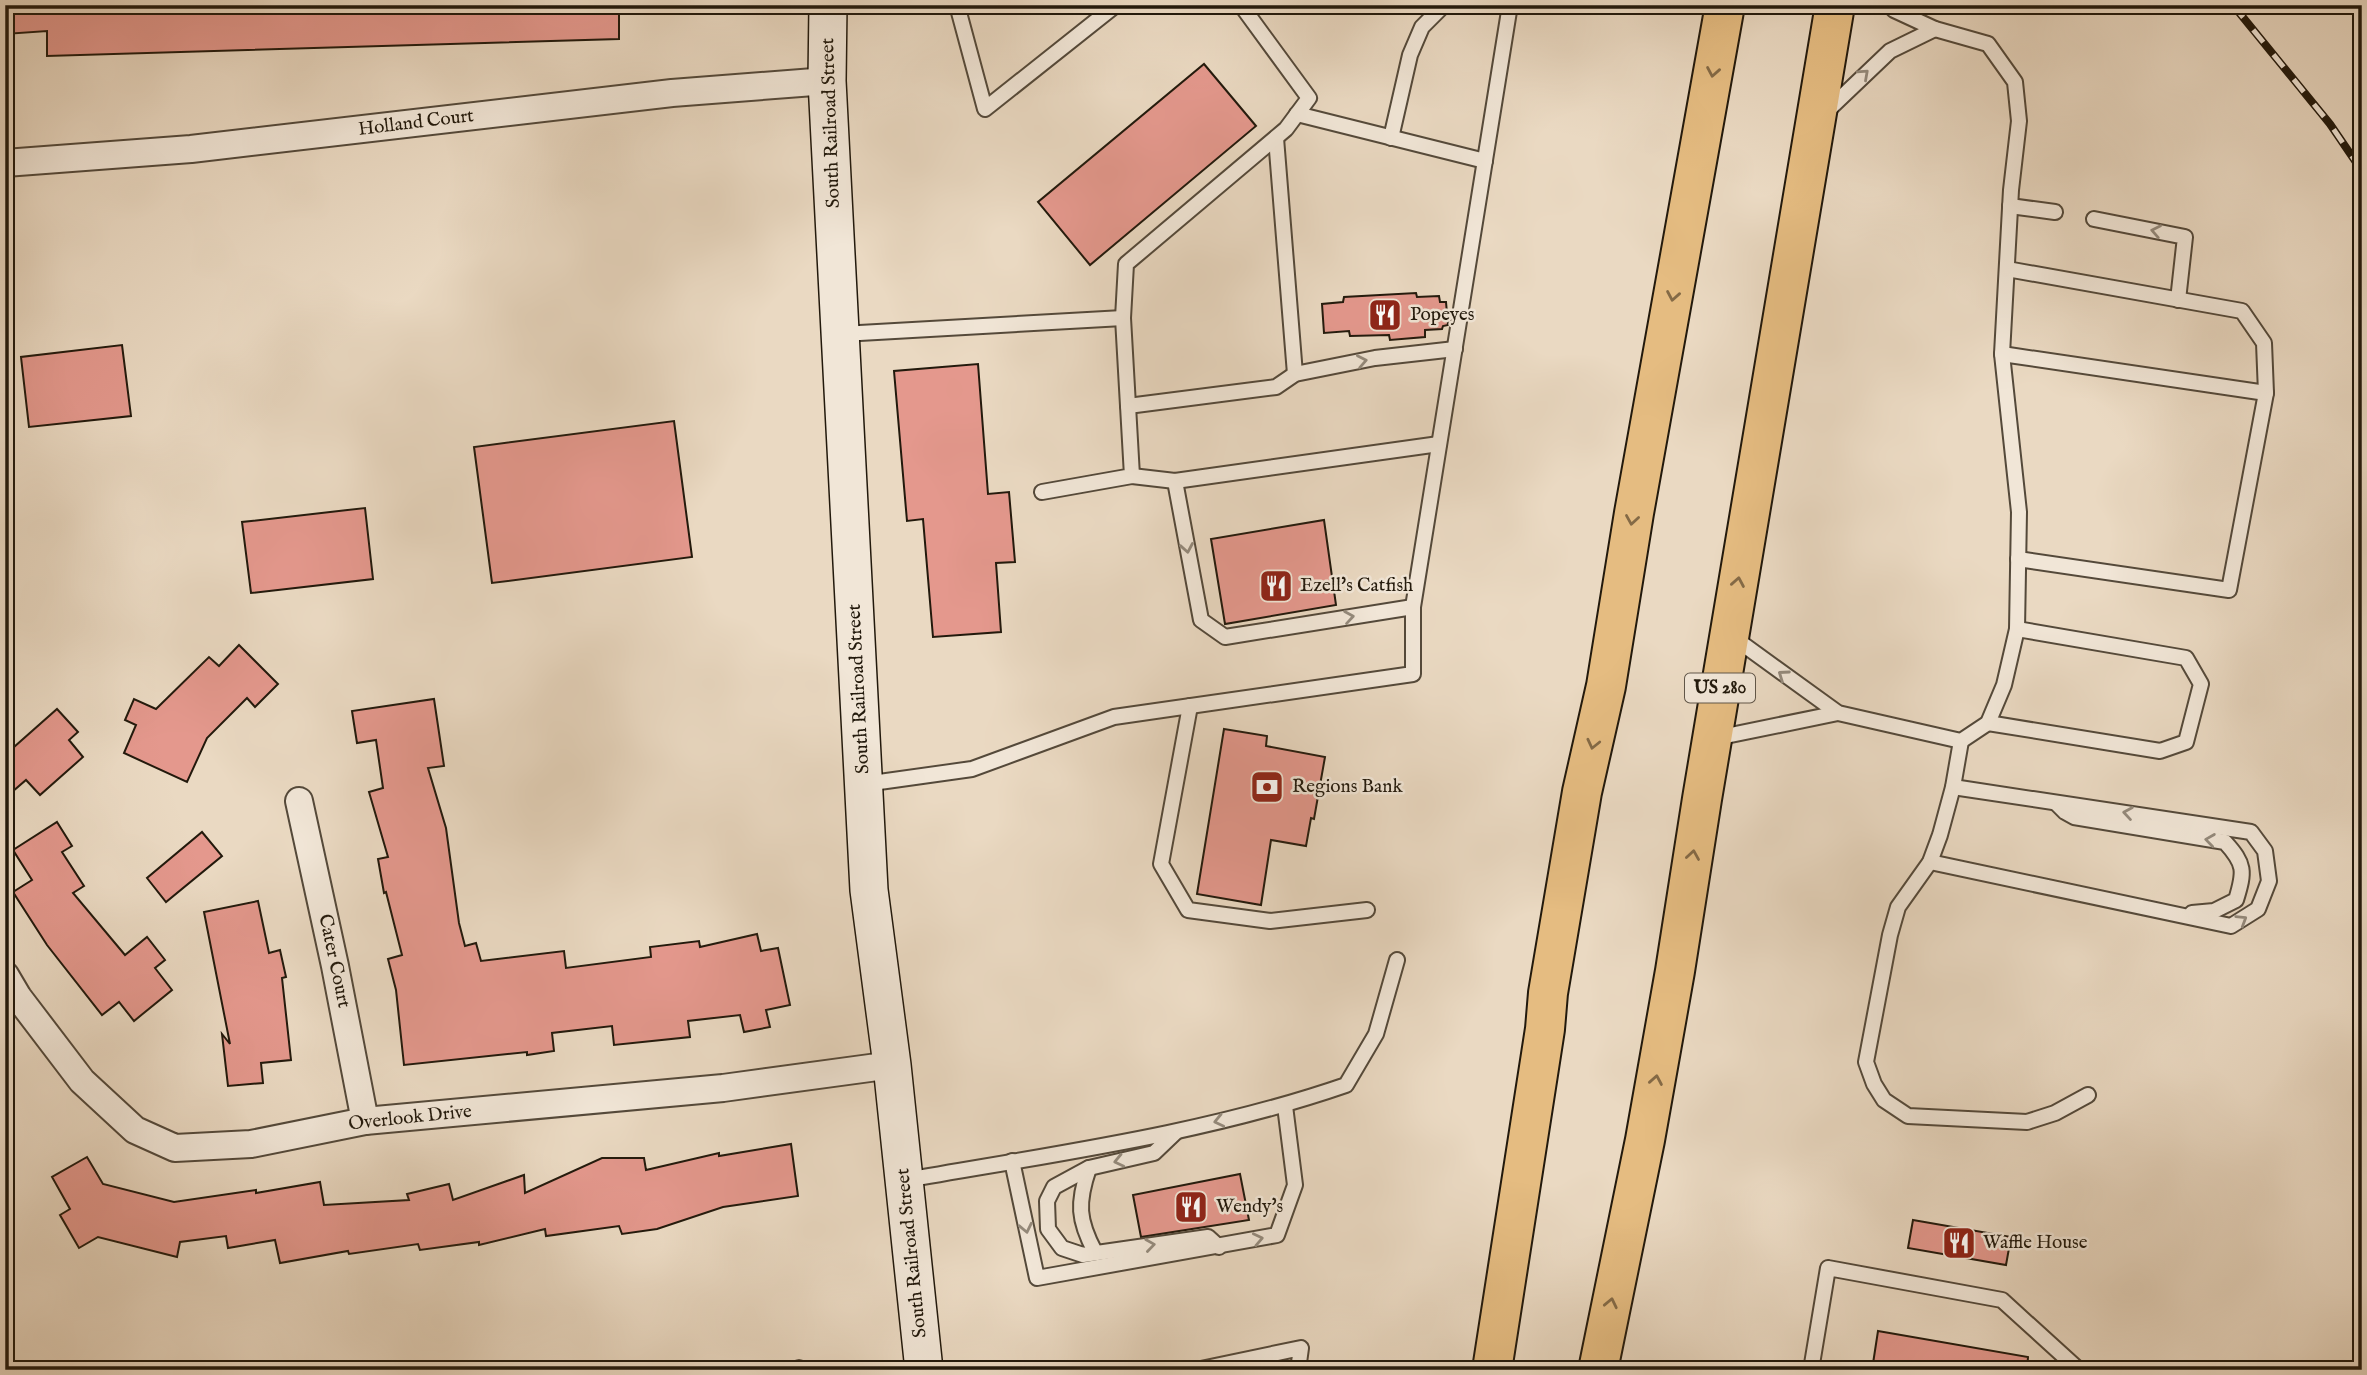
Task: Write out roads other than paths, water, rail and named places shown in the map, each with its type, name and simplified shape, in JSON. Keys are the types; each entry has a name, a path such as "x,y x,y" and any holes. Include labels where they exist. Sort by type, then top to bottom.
{"highway":[{"path":"1492,1370 1545,1029 1548,993 1582,792 1606,686 1634,513 1725,5"},
{"name":"US 280","path":"1598,1370 1645,1140 1668,1010 1835,5"}],"street":[{"name":"South Railroad Street","path":"828,5 827,82 869,890 892,1065 924,1370"},
{"name":"Holland Court","path":"5,163 191,149 672,93 827,82"},
{"name":"Cater Court","path":"299,801 365,1121"},
{"name":"Overlook Drive","path":"5,975 18,997 82,1081 135,1130 175,1148 251,1144 365,1121 723,1088 892,1065"}],"lane":[{"path":"957,5 985,109 1116,5"},
{"path":"1132,476 1123,318 1126,264 1286,129 1309,97 1241,5"},
{"path":"1391,138 1410,55 1422,27 1444,5"},
{"path":"864,785 972,769 1114,717 1413,674 1413,607 1510,5"},
{"path":"1889,5 1894,10 1935,29 1989,44 2015,82 2019,121 2010,206 2002,354 2019,512 2017,629 2004,685 1988,723 1961,741 1953,787 1930,862 1898,907 1890,935 1866,1062 1874,1084 1884,1100 1908,1116 2027,1122 2055,1113 2088,1095"},
{"path":"1815,122 1890,51 1935,29"},
{"path":"1297,114 1485,161"},
{"path":"1276,138 1295,374"},
{"path":"2010,206 2055,212"},
{"path":"2095,219 2185,237 2178,300"},
{"path":"2007,269 2242,311 2264,343 2266,393 2229,590 2018,559"},
{"path":"840,334 1123,318"},
{"path":"1128,407 1276,387 1295,374 1375,358 1455,349"},
{"path":"2002,354 2266,393"},
{"path":"1042,492 1132,476 1175,481 1439,444"},
{"path":"1175,481 1201,620 1225,637 1413,607"},
{"path":"1988,723 2160,751 2186,742 2201,684 2186,658 2017,629"},
{"path":"1730,634 1838,713 1961,741"},
{"path":"1190,706 1161,864 1188,910 1270,920 1367,911"},
{"path":"1712,739 1838,713"},
{"path":"1930,862 2231,926 2258,909 2269,881 2265,851 2251,832 1953,787"},
{"path":"2056,803 2074,817 2225,842 2240,859 2242,880 2236,900 2214,911 2176,914"},
{"path":"904,1181 1177,1131 1285,1106 1346,1085 1376,1034 1397,960"},
{"path":"1012,1161 1037,1279 1277,1236 1295,1185 1285,1106"},
{"path":"1177,1131 1154,1153 1089,1168 1054,1186 1047,1200 1048,1229 1062,1248 1083,1255 1208,1237 1219,1247"},
{"path":"1089,1168 1079,1211 1095,1252"},
{"path":"1811,1370 1828,1268 2002,1300 2079,1370"},
{"path":"1196,1370 1301,1348 1298,1370"}],"railway":[{"path":"2233,5 2330,124 2362,171"}],"place":[{"name":"Popeyes","path":"1385,315"},
{"name":"Ezell's Catfish","path":"1276,586"},
{"name":"Regions Bank","path":"1267,787"},
{"name":"Wendy's","path":"1191,1207"},
{"name":"Waffle House","path":"1959,1243"}]}
